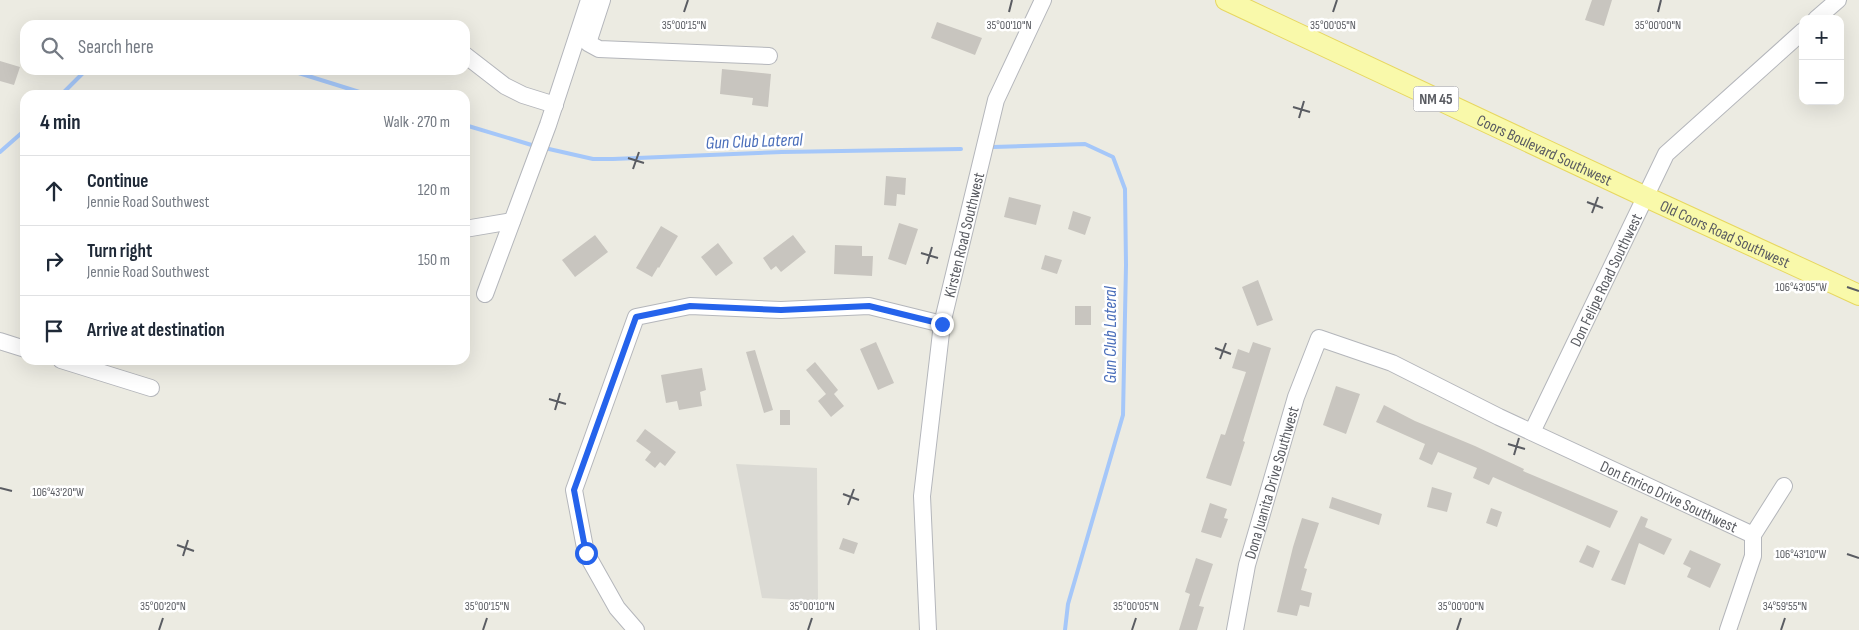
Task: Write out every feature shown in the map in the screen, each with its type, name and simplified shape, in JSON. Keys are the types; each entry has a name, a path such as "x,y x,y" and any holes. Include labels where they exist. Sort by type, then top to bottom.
{"main road":[{"name":"Coors Boulevard Southwest","path":"1226,0 1646,197"},
{"name":"Old Coors Road Southwest","path":"1646,197 1859,295"}],"street":[{"path":"485,294 554,105 589,0"},
{"path":"602,0 588,44 599,49 769,56"},
{"name":"Kirsten Road Southwest","path":"928,630 922,496 942,324 996,100 1043,0"},
{"path":"1821,15 1838,0"},
{"name":"Don Felipe Road Southwest","path":"1532,432 1666,154 1799,35"},
{"path":"470,59 505,86 523,95 554,105"},
{"path":"470,228 512,221"},
{"path":"636,630 617,608 586,553 574,490 636,317 690,306 781,310 869,306 942,324"},
{"name":"Dona Juanita Drive Southwest","path":"1235,630 1247,565 1296,397 1319,338 1392,363 1532,432"},
{"path":"0,341 20,347"},
{"path":"78,365 151,388"},
{"name":"Don Enrico Drive Southwest","path":"1532,432 1753,535 1784,486"},
{"path":"1728,630 1753,556 1753,535"}],"shaded area":[{"path":"736,464 817,468 818,601 762,598"}],"building":[{"path":"1592,0 1612,0 1604,26 1585,20"},
{"path":"937,22 982,38 975,55 931,38"},
{"path":"0,61 20,67 14,85 0,81"},
{"path":"722,69 771,74 768,107 752,105 753,98 720,94"},
{"path":"886,176 906,178 905,195 897,194 896,206 884,205"},
{"path":"1009,197 1041,205 1036,225 1004,217"},
{"path":"1073,211 1091,217 1085,235 1068,229"},
{"path":"899,223 918,229 906,265 888,259"},
{"path":"661,226 678,236 652,277 636,268"},
{"path":"595,235 608,252 575,277 562,260"},
{"path":"793,235 806,252 781,272 776,266 771,270 763,258"},
{"path":"718,243 733,263 716,276 701,257"},
{"path":"835,245 862,246 862,256 873,256 872,276 834,274"},
{"path":"1045,255 1062,260 1057,274 1041,269"},
{"path":"1258,280 1273,320 1257,326 1242,287"},
{"path":"1075,306 1091,306 1091,325 1075,325"},
{"path":"876,342 894,383 878,390 860,349"},
{"path":"1253,342 1271,348 1231,486 1206,478 1221,434 1225,435 1246,372 1232,368 1238,349 1249,353"},
{"path":"755,350 773,410 764,413 746,352"},
{"path":"815,362 838,390 834,394 844,406 831,417 818,401 826,394 806,370"},
{"path":"702,368 706,390 700,392 702,406 679,410 677,401 666,403 661,375"},
{"path":"1336,386 1360,394 1346,434 1323,425"},
{"path":"1384,405 1415,421 1524,469 1523,471 1618,511 1610,528 1493,477 1489,485 1473,478 1477,468 1438,452 1432,465 1419,459 1425,444 1376,422"},
{"path":"780,410 790,410 790,425 780,425"},
{"path":"645,429 676,452 665,466 660,462 655,468 645,460 651,452 636,441"},
{"path":"1432,487 1452,493 1447,512 1427,507"},
{"path":"1332,497 1382,514 1379,525 1329,508"},
{"path":"1210,503 1227,509 1224,518 1228,519 1221,538 1201,532"},
{"path":"1491,508 1502,512 1497,527 1486,523"},
{"path":"1641,516 1648,519 1645,527 1672,539 1664,555 1639,543 1625,585 1611,580"},
{"path":"1302,518 1319,523 1304,568 1307,569 1301,590 1312,593 1309,607 1300,605 1297,616 1277,612"},
{"path":"843,538 858,543 854,554 839,549"},
{"path":"1587,545 1600,551 1593,568 1579,562"},
{"path":"1690,550 1721,564 1710,588 1687,577 1691,568 1683,564"},
{"path":"1196,558 1213,564 1199,606 1204,607 1197,630 1179,630 1190,594 1185,592"}],"waterway":[{"name":"Gun Club Lateral","path":"66,90 81,75"},
{"name":"Gun Club Lateral","path":"305,75 353,90"},
{"name":"Gun Club Lateral","path":"470,126 535,146"},
{"name":"Gun Club Lateral","path":"0,152 20,134"},
{"name":"Gun Club Lateral","path":"993,147 1085,144 1113,157 1125,189 1126,265 1123,415 1068,604 1065,630"},
{"name":"Gun Club Lateral","path":"549,149 593,159 782,152 961,149"}],"route":[{"path":"586,553 574,490 636,317 690,306 781,310 869,306 942,324"}]}
